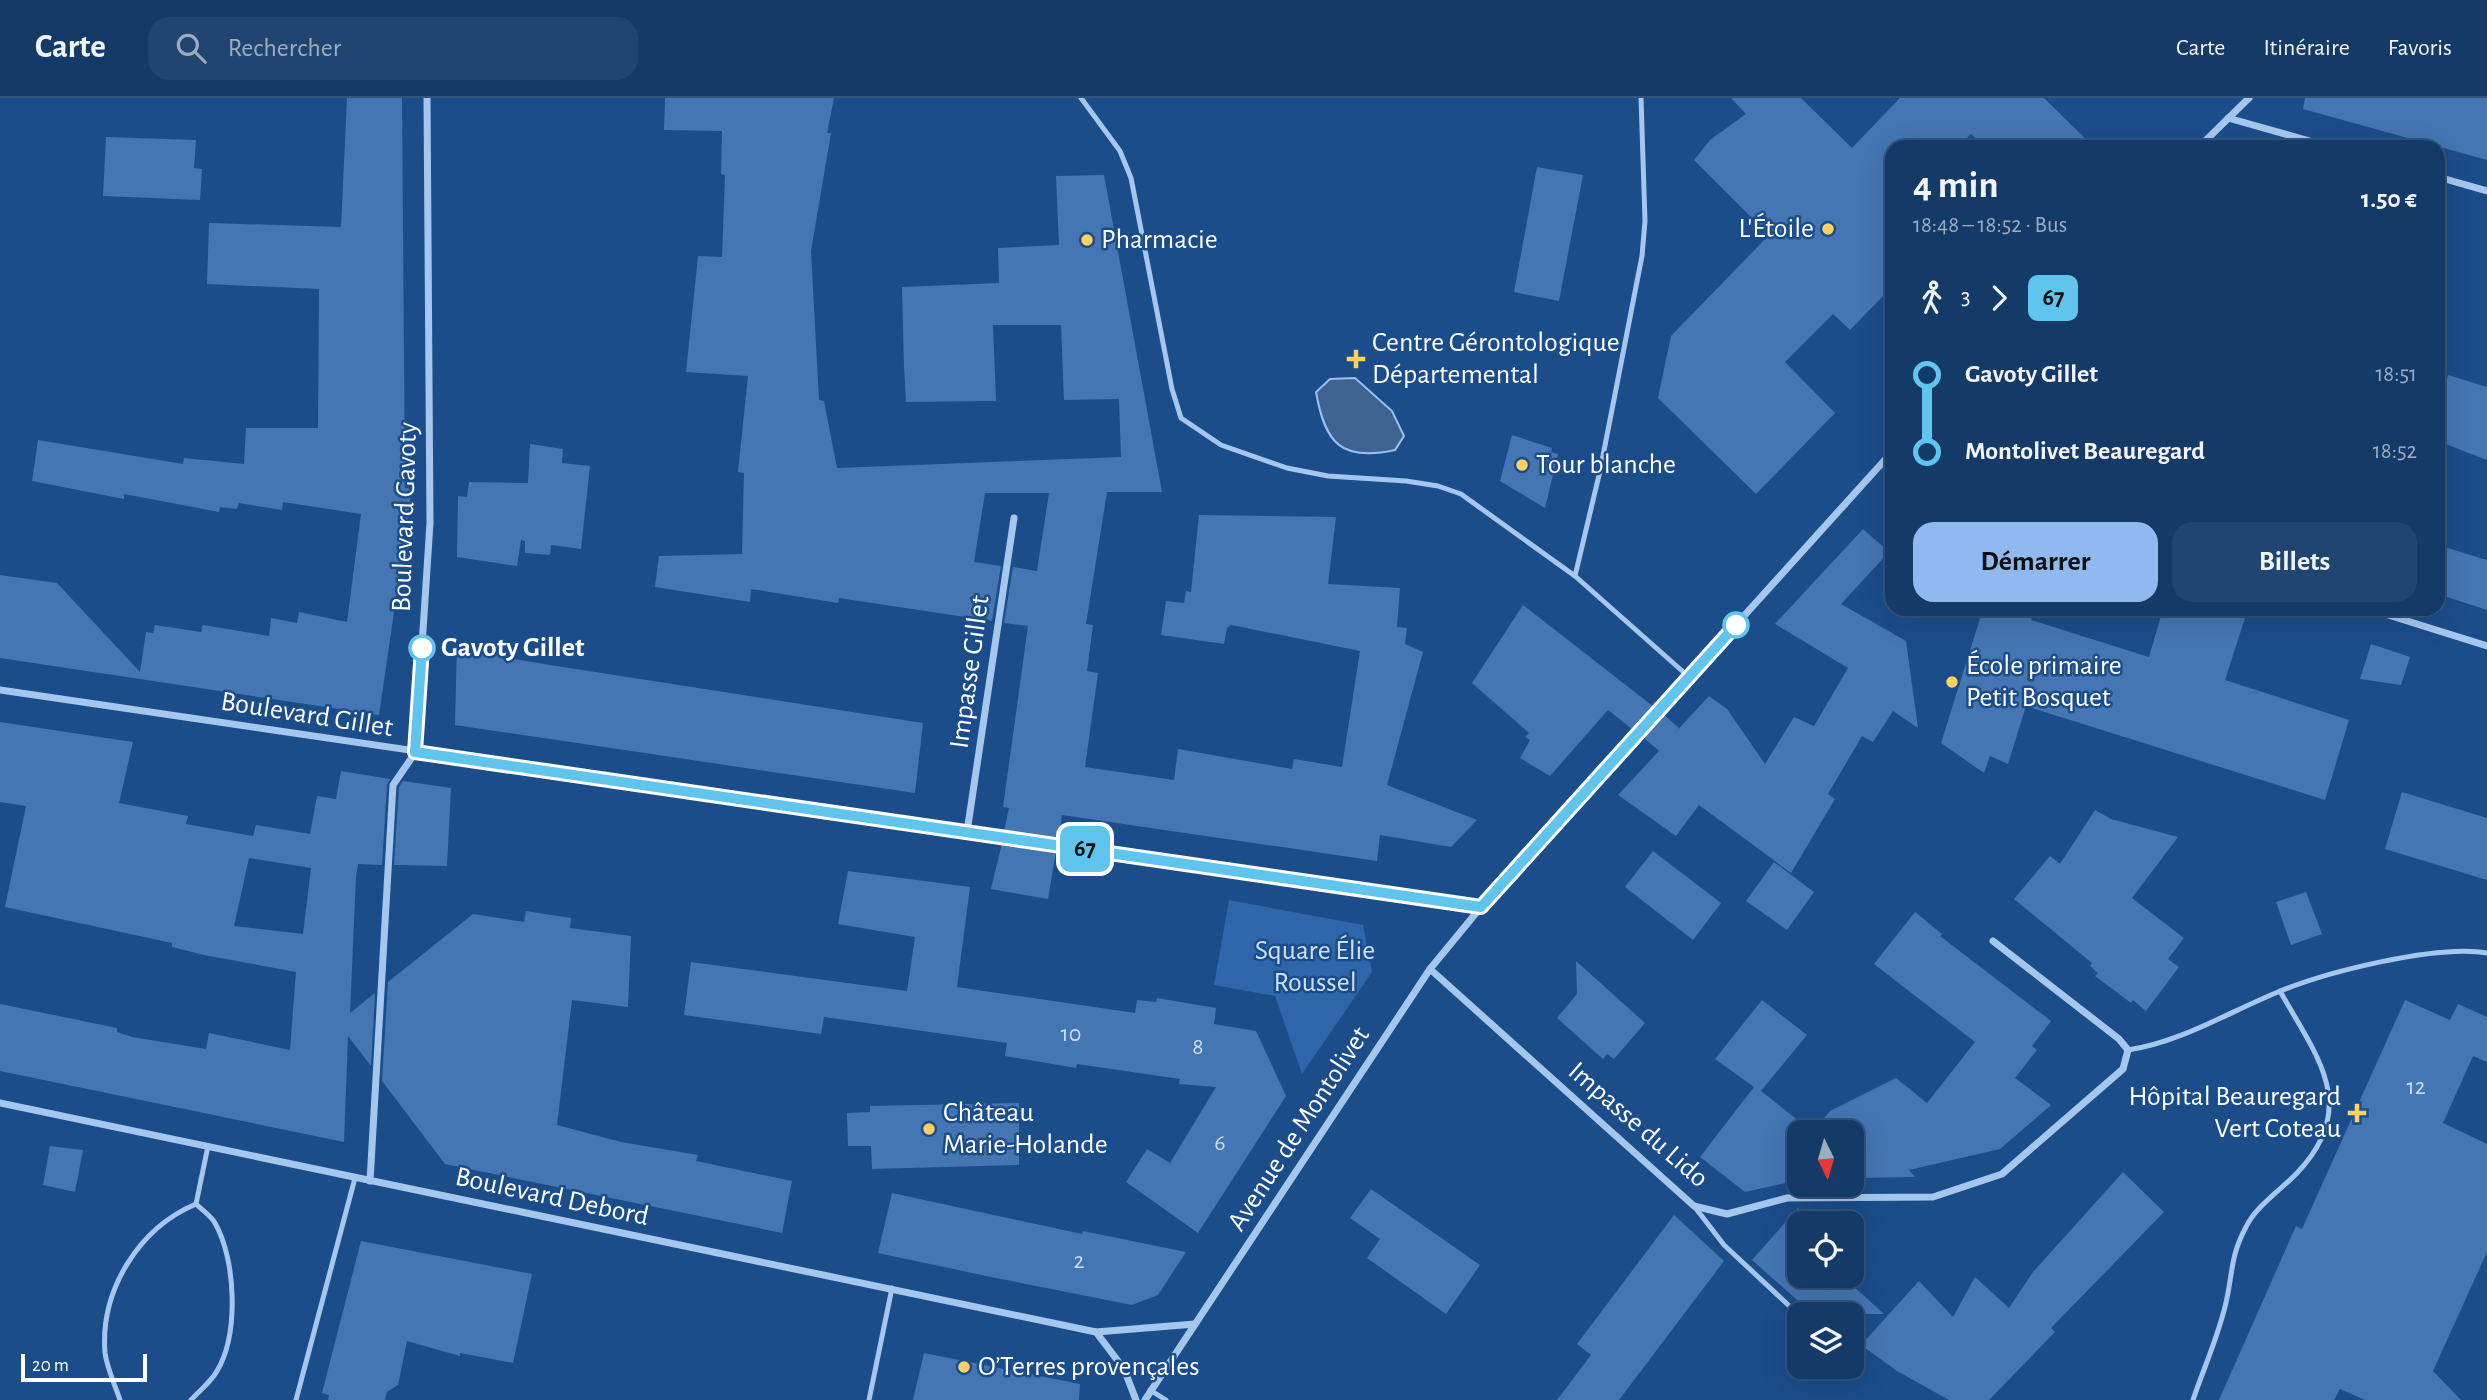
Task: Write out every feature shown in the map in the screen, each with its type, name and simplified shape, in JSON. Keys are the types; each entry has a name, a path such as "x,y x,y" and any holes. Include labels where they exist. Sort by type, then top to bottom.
{"street":[{"name":"Boulevard Gavoty","path":"370,1181 393,785 415,752 430,523 427,98"},
{"path":"2206,140 2249,98"},
{"path":"2228,118 2306,140"},
{"path":"2445,179 2487,191"},
{"name":"Avenue de Montolivet","path":"1145,1400 1430,969 1481,907 1885,459"},
{"name":"Impasse Gillet","path":"967,832 1014,517"},
{"path":"2391,616 2487,646"},
{"name":"Boulevard Gillet","path":"0,690 1481,907"},
{"path":"1993,941 2119,1039 2128,1050"},
{"name":"Impasse du Lido","path":"1430,969 1694,1206 1727,1214 1787,1198 1933,1197 2002,1174 2123,1069 2128,1050"},
{"name":"Boulevard Debord","path":"0,1103 1096,1332 1195,1324"},
{"path":"1096,1332 1124,1369 1136,1400"}],"lane":[{"path":"1081,98 1120,151 1131,178 1172,389 1181,418 1221,445 1287,468 1328,476 1427,484 1461,495 1494,515 1575,576 1689,677"},
{"path":"1575,576 1600,471 1642,256 1645,221 1641,98"},
{"path":"2128,1050 2154,1046 2280,991 2427,953 2487,953"},
{"path":"2193,1400 2227,1300 2233,1252 2249,1220 2300,1171 2326,1130 2331,1104 2326,1075 2280,991"},
{"path":"196,1204 208,1146"},
{"path":"296,1400 355,1178"},
{"path":"120,1400 105,1355 106,1320 115,1287 139,1245 173,1214 196,1204"},
{"path":"191,1400 216,1372 227,1343 231,1307 230,1266 215,1221 196,1204"},
{"path":"1694,1206 1724,1245 1787,1304"},
{"path":"869,1400 892,1288"},
{"path":"1150,1390 1166,1400"}],"green space":[{"name":"Square Élie Roussel","path":"1229,900 1363,925 1372,972 1302,1074 1275,996 1214,985"}],"shaded area":[{"path":"1355,378 1392,411 1404,436 1395,450 1361,453 1339,445 1331,436 1316,392 1330,379"}],"building":[{"path":"347,98 402,98 405,488 412,489 379,715 0,658 0,575 57,583 140,672 146,632 153,633 155,625 201,632 203,625 269,636 271,618 297,623 299,612 347,622 361,514 283,502 282,510 239,503 237,509 220,507 219,512 124,494 124,499 32,481 38,440 183,464 184,458 244,464 246,428 318,428 319,289 207,284 209,223 341,227"},
{"path":"665,98 834,98 827,133 831,133 811,251 819,400 824,401 837,468 1121,457 1119,399 1064,400 1061,325 993,325 996,401 906,402 902,287 999,283 998,248 1059,245 1056,176 1104,175 1162,492 1107,492 1086,624 1093,625 1087,671 1098,673 1085,767 1174,780 1178,749 1292,769 1294,759 1342,767 1360,651 1231,625 1227,628 1224,644 1161,635 1166,601 1184,603 1186,591 1191,592 1199,515 1336,517 1328,584 1400,588 1397,627 1407,628 1405,644 1423,652 1387,785 1477,820 1451,847 1380,835 1377,861 1062,815 1058,839 1004,831 1009,808 1003,807 1028,626 1004,623 1013,567 1037,571 1049,493 985,493 974,562 1001,566 992,621 839,598 838,603 751,589 750,602 655,587 659,556 742,554 744,473 738,472 748,376 686,372 698,256 722,257 725,175 721,174 722,131 664,130"},
{"path":"1731,98 1801,98 1852,148 1900,98 2044,98 2087,140 1977,140 1971,134 1965,140 1885,140 1885,294 1850,330 1833,314 1785,362 1835,413 1756,494 1658,398 1671,336 1769,235 1694,160 1710,140 1746,114"},
{"path":"2305,98 2487,98 2487,160 2445,148 2445,140 2415,140 2303,109"},
{"path":"106,137 196,140 194,168 202,169 200,200 103,196"},
{"path":"1537,167 1583,175 1559,301 1514,292"},
{"path":"2448,375 2487,387 2487,460 2445,444 2445,387"},
{"name":"Tour blanche","path":"1512,435 1552,448 1551,452 1558,454 1545,508 1500,481"},
{"path":"530,444 563,449 562,463 590,466 581,549 551,545 550,555 525,553 525,541 521,540 517,566 457,557 458,496 467,497 469,482 528,483"},
{"path":"1863,529 1885,548 1885,556 1841,604 1906,641 1918,728 1893,711 1873,742 1862,736 1828,794 1835,799 1791,873 1699,805 1676,836 1618,795 1659,751 1643,737 1663,714 1679,728 1673,735 1709,696 1727,709 1765,764 1794,717 1814,726 1848,668 1775,624"},
{"path":"2445,547 2487,560 2487,610 2445,596"},
{"path":"1523,605 1654,707 1633,730 1608,710 1550,776 1520,758 1530,740 1525,737 1529,733 1472,683"},
{"path":"1981,616 2032,616 2031,620 2149,657 2161,616 2246,616 2225,680 2349,720 2325,800 2026,706 2008,764 1990,756 1984,773 1941,743"},
{"path":"457,643 505,650 504,657 550,665 923,723 915,793 455,725"},
{"path":"2371,644 2410,657 2401,685 2360,679"},
{"path":"0,722 133,742 119,803 188,816 186,824 253,836 256,825 310,834 317,796 336,799 341,771 390,779 387,785 382,865 358,864 356,877 350,1013 375,993 371,1066 348,1036 344,1142 0,1071 0,1004 117,1028 117,1032 132,1037 206,1049 209,1033 290,1050 296,972 204,955 172,947 172,943 5,907 26,806 0,802","holes":["249,858 311,868 303,934 234,926"]},
{"path":"403,781 451,788 447,866 394,865 399,787"},
{"path":"2402,792 2487,818 2487,880 2385,849"},
{"path":"2095,810 2111,819 2178,837 2132,898 2184,938 2168,959 2179,967 2146,1011 2095,976 2098,973 2090,966 2092,963 2014,899 2050,856 2060,864"},
{"path":"1002,843 1056,851 1048,899 991,889"},
{"path":"1653,851 1721,903 1693,940 1625,887"},
{"path":"1774,862 1814,892 1787,930 1746,901"},
{"path":"848,871 970,887 957,987 1135,1013 1137,1000 1156,1002 1157,998 1216,1008 1214,1024 1256,1031 1286,1096 1198,1233 1126,1182 1147,1149 1170,1163 1216,1087 1179,1084 1180,1079 1077,1064 1076,1068 1005,1056 1007,1043 824,1017 821,1034 684,1015 691,962 907,991 915,937 838,924"},
{"path":"2306,892 2322,934 2291,945 2276,902"},
{"path":"526,911 571,918 570,928 631,936 628,1007 572,1000 557,1125 621,1142 698,1155 696,1161 792,1181 782,1233 445,1164 382,1081 388,982 473,914 524,922"},
{"path":"1915,912 1942,934 1940,936 2051,1021 2032,1046 2037,1050 2015,1078 2051,1105 2000,1149 1909,1170 1915,1177 1864,1178 1864,1120 1823,1120 1830,1111 1896,1078 1927,1103 1975,1042 1874,964"},
{"path":"1576,961 1645,1023 1614,1059 1607,1054 1603,1059 1557,1018 1577,994"},
{"path":"1762,1000 1807,1035 1761,1091 1798,1120 1787,1120 1787,1183 1745,1192 1700,1157 1754,1087 1715,1059"},
{"path":"2405,1000 2450,1020 2458,1004 2487,1017 2487,1062 2473,1056 2443,1123 2487,1144 2487,1252 2433,1371 2461,1400 2365,1400 2340,1389 2334,1400 2219,1400 2296,1226 2302,1229"},
{"name":"Château Marie-Holande","path":"1019,1103 1019,1165 872,1169 871,1146 848,1146 847,1113 870,1112 870,1106"},
{"path":"50,1146 83,1150 75,1192 43,1185"},
{"path":"2123,1172 2164,1212 2051,1328 2055,1332 1989,1400 1949,1400 1897,1371 1864,1347 1864,1342 1919,1281 1953,1317 1975,1277 2009,1308 2033,1272"},
{"path":"1371,1189 1480,1265 1446,1314 1367,1258 1380,1239 1350,1218"},
{"path":"892,1193 1082,1234 1083,1231 1186,1252 1158,1295 1132,1305 991,1277 878,1253"},
{"path":"1674,1215 1724,1261 1619,1400 1557,1400 1591,1355 1577,1344"},
{"path":"1787,1221 1787,1288 1855,1288 1884,1314 1864,1314 1864,1302 1799,1302 1752,1260"},
{"path":"361,1241 532,1274 513,1363 460,1353 460,1356 407,1341 398,1385 387,1392 385,1400 328,1400 329,1395 322,1393"},
{"path":"924,1353 1080,1384 1079,1400 913,1400"}],"bus line":[{"name":"67","path":"422,648 415,752 1481,907 1736,625"}],"place":[{"name":"L'Étoile","path":"1828,229"},
{"name":"Pharmacie","path":"1087,240"},
{"name":"Centre Gérontologique Départemental","path":"1356,359"},
{"name":"Tour blanche","path":"1522,465"},
{"name":"Gavoty Gillet","path":"422,648"},
{"name":"École primaire Petit Bosquet","path":"1952,682"},
{"name":"Hôpital Beauregard Vert Coteau","path":"2357,1113"},
{"name":"Château Marie-Holande","path":"929,1129"},
{"name":"O’Terres provençales","path":"964,1367"}]}
